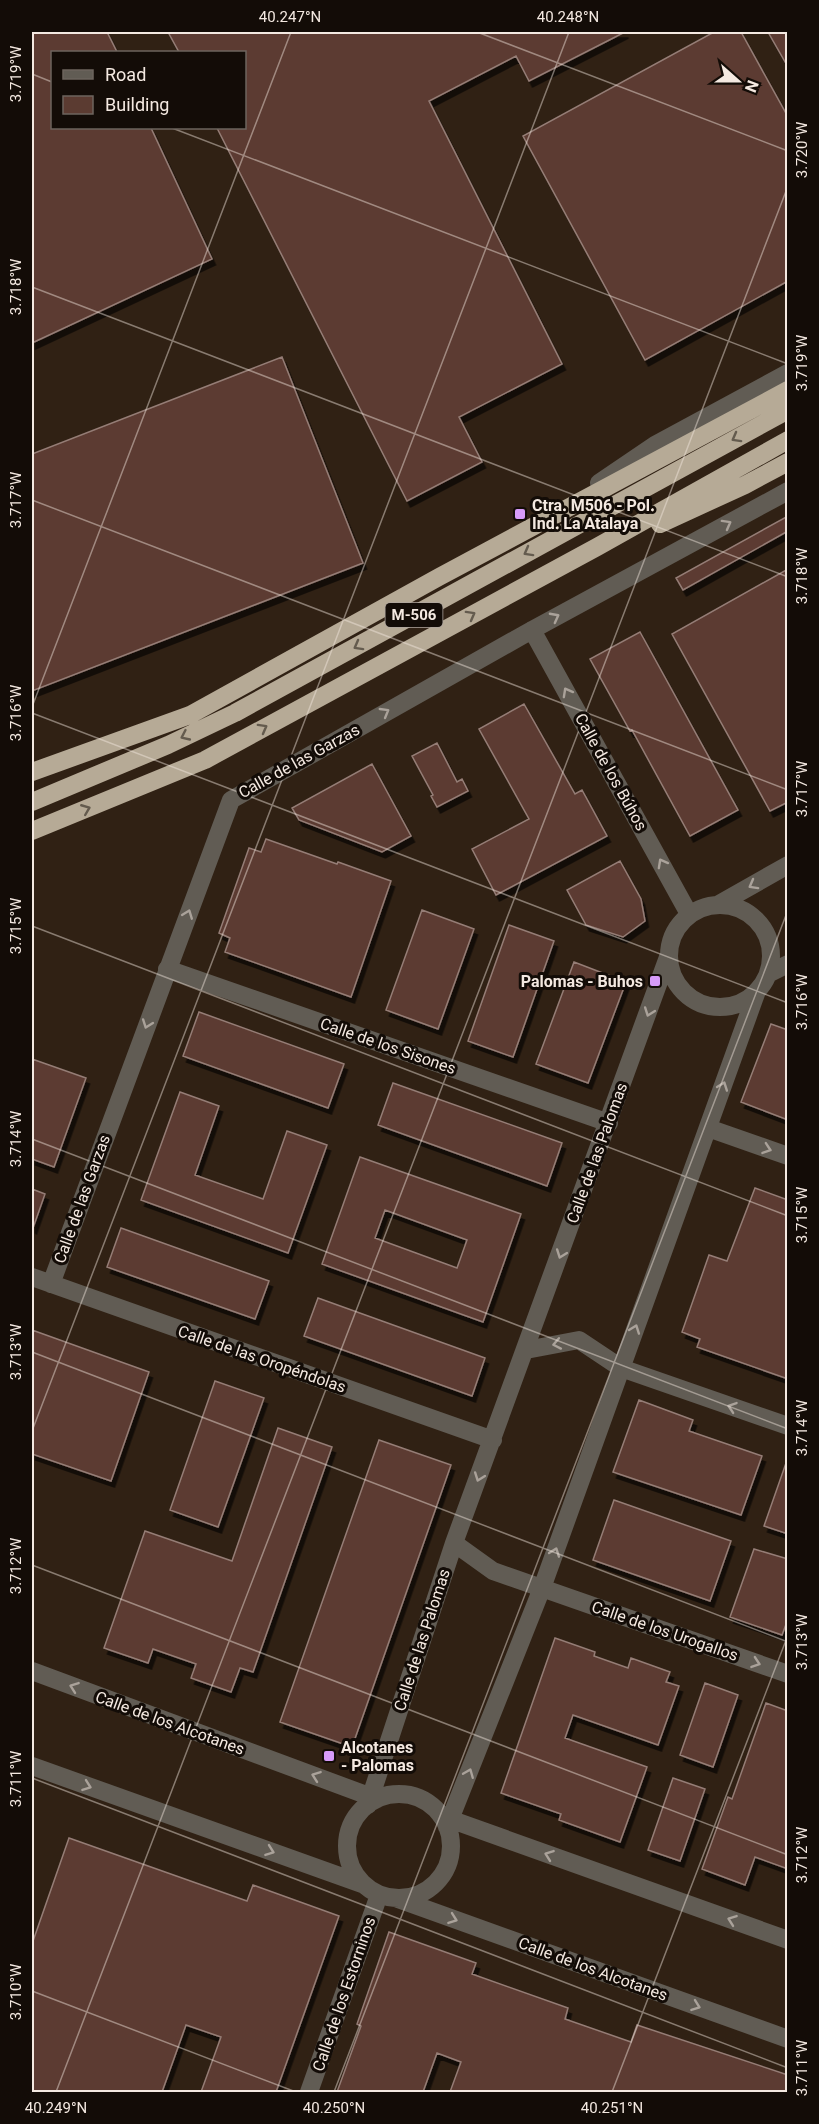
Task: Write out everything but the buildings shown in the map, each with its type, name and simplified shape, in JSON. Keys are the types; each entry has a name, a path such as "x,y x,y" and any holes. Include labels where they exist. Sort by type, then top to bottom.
{"highway":[{"path":"32,772 190,715 439,577 788,390"},
{"name":"M-506","path":"32,802 235,713 788,410"},
{"name":"M-506","path":"32,831 205,760 597,547 788,440"},
{"path":"597,547 644,531 788,462"}],"street":[{"path":"439,577 608,478 655,445 788,373"},
{"name":"Calle de las Garzas","path":"51,1284 231,800 532,630 788,490"},
{"name":"Calle de los Búhos","path":"532,630 689,914"},
{"path":"757,991 743,1001 727,1006 710,1006 693,1000 680,989 672,974 669,957 670,941 678,926 689,914 703,907 718,904 788,866"},
{"path":"32,1766 362,1884 378,1895 398,1899 418,1895 435,1884 446,1867 451,1847 446,1821 542,1587 757,991 768,974 771,958 769,941 762,926 750,914 735,906 718,904"},
{"name":"Calle de las Palomas","path":"372,1800 454,1543 669,957"},
{"path":"768,974 788,964"},
{"name":"Calle de los Sisones","path":"167,969 609,1123"},
{"path":"708,1128 788,1156"},
{"name":"Calle de las Oropéndolas","path":"32,1277 493,1440"},
{"path":"526,1350 579,1340 621,1368 788,1426"},
{"name":"Calle de las Palomas","path":"454,1543 493,1571 542,1587"},
{"name":"Calle de los Urogallos","path":"542,1587 788,1674"},
{"name":"Calle de los Alcotanes","path":"32,1671 372,1800"},
{"path":"362,1884 351,1867 347,1848 350,1828 361,1811 372,1800 397,1794 418,1798 436,1810 446,1821 788,1940"},
{"name":"Calle de los Estorninos","path":"309,2092 378,1895"},
{"name":"Calle de los Alcotanes","path":"398,1899 788,2039"}],"place":[{"name":"Ctra. M506 - Pol. Ind. La Atalaya","path":"520,514"},
{"name":"Palomas - Buhos","path":"655,981"},
{"name":"Alcotanes - Palomas","path":"329,1756"}]}
